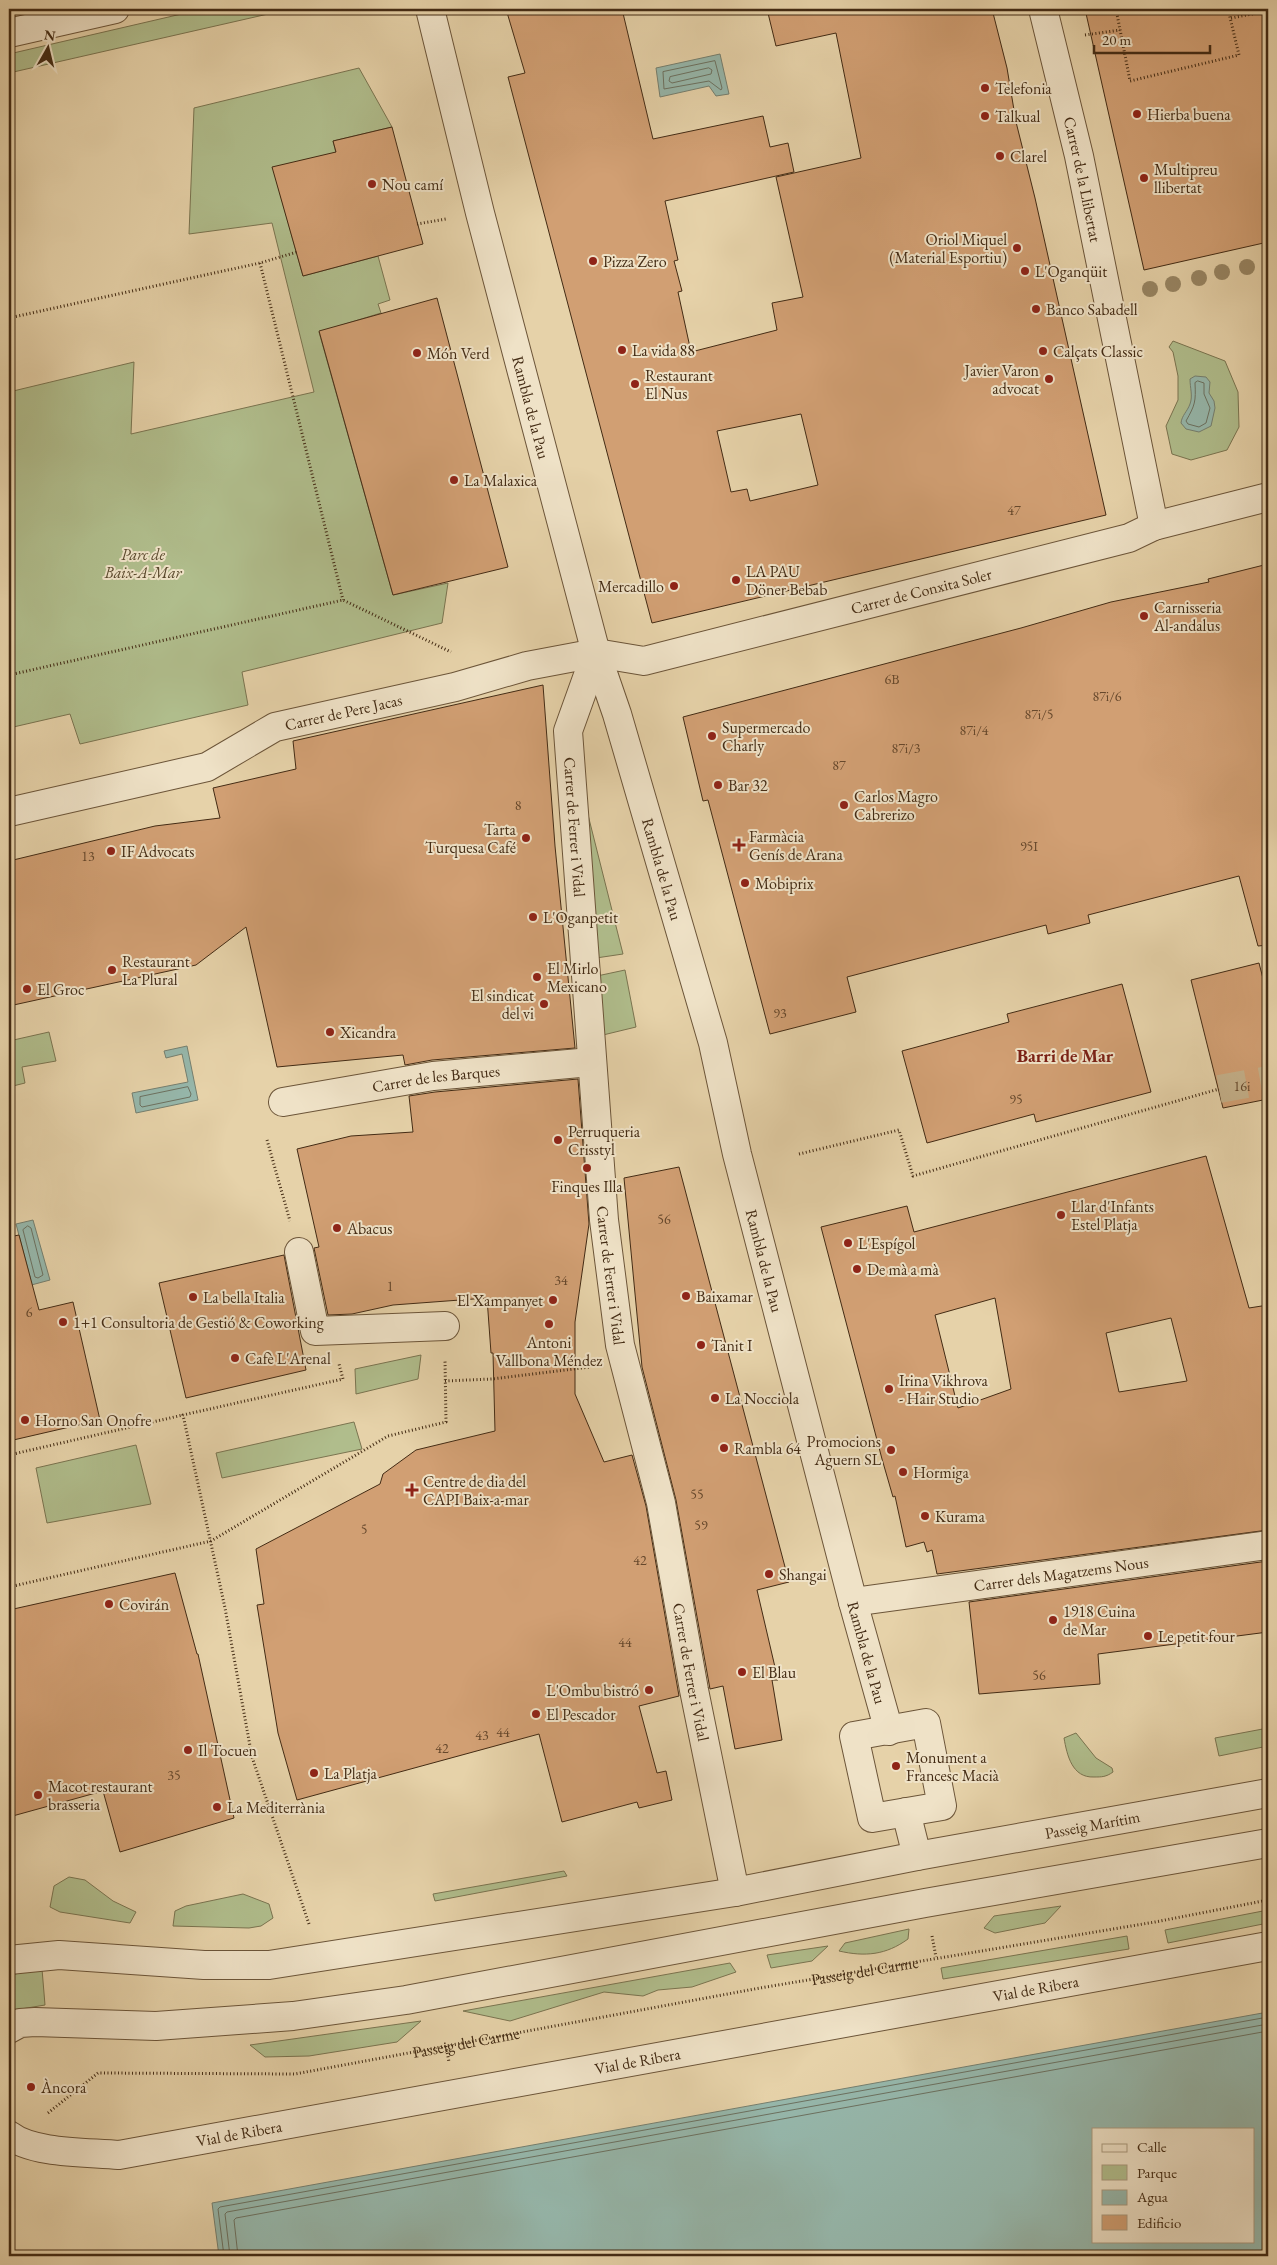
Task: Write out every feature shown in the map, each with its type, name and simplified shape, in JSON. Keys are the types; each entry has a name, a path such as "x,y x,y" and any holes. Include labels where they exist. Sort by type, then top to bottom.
{"street":[{"path":"9,33 115,9"},
{"name":"Rambla de la Pau","path":"430,9 480,213 596,653 617,714 713,1043 737,1154 853,1602 889,1731"},
{"name":"Carrer de la Llibertat","path":"1043,9 1078,156 1154,526"},
{"name":"Carrer de Conxita Soler","path":"686,649 1129,538 1154,526 1268,497"},
{"name":"Carrer de Pere Jacas","path":"9,812 207,768 275,727 463,686 527,666 596,653 644,661 686,649"},
{"name":"Carrer de Ferrer i Vidal","path":"596,653 568,730 604,1220 620,1345 661,1502 694,1690 735,1892"},
{"name":"Carrer de les Barques","path":"283,1102 433,1076 591,1062"},
{"path":"299,1252 315,1331 445,1326"},
{"name":"Carrer dels Magatzems Nous","path":"853,1602 1268,1545"},
{"path":"926,1724 942,1806 906,1812 872,1818 854,1736 926,1724"},
{"name":"Passeig Marítim","path":"917,1856 1268,1793"},
{"path":"9,1960 60,1955 204,1966 269,1966 735,1892 917,1856 906,1812"},
{"path":"9,2029 20,2023 35,2022 156,2026 293,2016 406,2000 925,1903 1268,1843"},
{"name":"Vial de Ribera","path":"14,2139 119,2155 1268,1946"}],"path":[{"path":"1116,9 1130,81 1239,56 1228,9"},
{"path":"1231,18 1268,11"},
{"path":"1090,34 1120,30"},
{"path":"9,318 260,263 297,252"},
{"path":"260,263 344,600"},
{"path":"9,675 344,600 460,656"},
{"path":"799,1154 899,1130 913,1176 1219,1090"},
{"path":"267,1140 299,1252"},
{"path":"9,1587 211,1541 388,1436 446,1422 445,1326"},
{"path":"9,1455 343,1379 330,1330"},
{"path":"445,1381 492,1379 625,1363"},
{"path":"183,1415 226,1608 252,1757 319,1958"},
{"name":"Passeig del Carme","path":"14,2139 31,2128 98,2073 295,2074 936,1957 1155,1922 1268,1900"}],"green space":[{"path":"203,9 290,9 9,73 9,54"},
{"name":"Parc de Baix-A-Mar","path":"359,68 392,127 333,141 336,153 273,168 303,276 378,256 390,300 378,304 381,313 319,332 393,595 448,583 442,623 242,672 248,705 80,744 70,714 9,728 9,392 134,362 131,434 314,392 272,223 189,234 194,108"},
{"path":"1173,341 1225,361 1238,392 1239,427 1227,450 1191,460 1172,454 1166,426 1178,400 1178,376 1173,352 1169,347"},
{"path":"583,795 623,954 596,958"},
{"path":"625,970 636,1027 603,1035 597,976"},
{"path":"49,1032 56,1061 22,1067 25,1083 9,1087 9,1041"},
{"path":"421,1355 418,1379 356,1394 355,1369"},
{"path":"354,1422 362,1449 222,1478 216,1453"},
{"path":"136,1445 151,1504 47,1523 36,1468"},
{"path":"1268,1728 1268,1746 1219,1756 1215,1738"},
{"path":"1076,1733 1096,1758 1112,1768 1113,1772 1108,1775 1094,1777 1080,1774 1076,1770 1069,1758 1064,1738"},
{"path":"564,1871 567,1876 435,1901 433,1894"},
{"path":"69,1877 85,1880 113,1901 136,1912 130,1923 60,1912 50,1907 54,1886"},
{"path":"243,1894 269,1904 273,1918 261,1926 249,1928 173,1926 175,1911 186,1906"},
{"path":"1061,1906 1045,1923 995,1933 984,1928 994,1916"},
{"path":"1268,1910 1268,1923 1168,1943 1165,1930"},
{"path":"909,1929 908,1939 883,1951 858,1954 839,1951 845,1943"},
{"path":"1127,1936 1129,1949 943,1979 941,1968"},
{"path":"828,1946 812,1961 771,1968 767,1955"},
{"path":"730,1963 736,1972 692,1987 658,1990 643,1996 604,1992 510,2021 463,2011"},
{"path":"42,1969 45,2005 15,2010 9,2014 9,1975"},
{"path":"421,2021 397,2042 309,2056 265,2057 250,2045"}],"water":[{"path":"720,54 729,94 716,96 709,86 660,97 656,68"},
{"path":"1195,376 1206,377 1210,382 1209,393 1214,401 1215,408 1211,426 1199,432 1186,429 1181,423 1191,401 1190,379"},
{"path":"187,1046 198,1100 136,1113 132,1093 188,1082 182,1054 166,1058 164,1051"},
{"path":"33,1220 50,1280 9,1291 9,1283 30,1277 16,1224"},
{"path":"1268,2012 1268,2256 219,2256 212,2203"}],"building":[{"path":"506,9 622,9 653,139 763,116 770,147 788,143 794,172 665,201 678,260 674,261 682,291 678,292 691,352 777,330 772,303 803,297 776,177 861,158 836,33 776,46 767,9 992,9 1007,68 1016,122 1035,198 1106,515 652,623 508,77 525,73","holes":["801,414 818,485 750,501 747,489 731,492 717,431"]},
{"path":"1085,9 1268,9 1268,242 1144,270"},
{"path":"392,127 423,244 303,276 272,167 336,152 333,141"},
{"path":"437,298 508,567 393,595 319,331"},
{"path":"1268,564 1268,945 1258,946 1239,876 1088,915 1090,923 1048,934 1046,925 847,977 856,1012 770,1034 708,800 703,801 683,717 1021,628 1111,602 1209,582 1208,579"},
{"path":"543,685 555,846 575,1048 432,1060 405,1065 403,1055 277,1067 246,927 196,965 9,1006 9,861 155,826 220,818 213,788 296,769 293,741"},
{"path":"1259,963 1268,998 1268,1099 1223,1108 1191,980"},
{"path":"1122,984 1151,1092 1036,1122 1034,1114 927,1143 902,1051 1009,1022 1007,1014"},
{"path":"578,1079 589,1224 575,1322 575,1394 604,1462 632,1455 646,1506 679,1696 639,1706 657,1773 666,1771 672,1800 639,1808 637,1802 562,1822 539,1734 297,1800 278,1733 257,1605 264,1604 256,1549 380,1484 383,1474 416,1450 495,1431 493,1353 491,1353 487,1298 393,1305 352,1314 328,1315 314,1248 319,1247 297,1149 351,1136 413,1132 409,1096"},
{"path":"1206,1156 1249,1308 1268,1305 1268,1530 937,1574 932,1550 927,1552 924,1542 906,1547 895,1496 893,1497 882,1459 821,1227 907,1206 914,1232","holes":["995,1298 1011,1389 958,1408 935,1315","1171,1318 1187,1381 1119,1392 1106,1333"]},
{"path":"679,1167 789,1582 757,1590 778,1680 772,1680 782,1740 735,1749 723,1686 710,1689 676,1500 642,1367 624,1178"},
{"path":"19,1235 39,1310 73,1302 100,1420 9,1441 9,1237"},
{"path":"284,1255 306,1370 186,1398 159,1283"},
{"path":"1268,1561 1268,1632 1098,1654 1100,1684 979,1694 969,1602"},
{"path":"175,1573 198,1654 234,1818 120,1852 103,1791 9,1817 9,1610"}],"tunnel":[{"path":"1219,1089 1268,1080"}],"place":[{"name":"Telefonia","path":"985,88"},
{"name":"Hierba buena","path":"1137,114"},
{"name":"Talkual","path":"985,116"},
{"name":"Clarel","path":"1000,156"},
{"name":"Multipreu llibertat","path":"1144,178"},
{"name":"Nou camí","path":"372,184"},
{"name":"Oriol Miquel (Material Esportiu)","path":"1017,248"},
{"name":"Pizza Zero","path":"593,261"},
{"name":"L'Oganqüit","path":"1025,271"},
{"name":"Banco Sabadell","path":"1036,309"},
{"name":"La vida 88","path":"622,350"},
{"name":"Calçats Classic","path":"1043,351"},
{"name":"Món Verd","path":"417,353"},
{"name":"Javier Varon advocat","path":"1049,379"},
{"name":"Restaurant El Nus","path":"635,384"},
{"name":"La Malaxica","path":"454,480"},
{"name":"LA PAU Döner Bebab","path":"736,580"},
{"name":"Mercadillo","path":"674,586"},
{"name":"Carnisseria Al-andalus","path":"1144,616"},
{"name":"Supermercado Charly","path":"712,736"},
{"name":"Bar 32","path":"718,785"},
{"name":"Carlos Magro Cabrerizo","path":"844,805"},
{"name":"Tarta Turquesa Café","path":"526,838"},
{"name":"Farmàcia Genís de Arana","path":"739,845"},
{"name":"IF Advocats","path":"111,851"},
{"name":"Mobiprix","path":"745,883"},
{"name":"L'Oganpetit","path":"533,917"},
{"name":"Restaurant La Plural","path":"112,970"},
{"name":"El Mirlo Mexicano","path":"537,977"},
{"name":"El Groc","path":"27,989"},
{"name":"El sindicat del vi","path":"544,1004"},
{"name":"Xicandra","path":"330,1032"},
{"name":"Perruqueria Crisstyl","path":"558,1140"},
{"name":"Finques Illa","path":"587,1168"},
{"name":"Llar d'Infants Estel Platja","path":"1061,1215"},
{"name":"Abacus","path":"337,1228"},
{"name":"L'Espígol","path":"848,1243"},
{"name":"De mà a mà","path":"857,1269"},
{"name":"Baixamar","path":"686,1296"},
{"name":"La bella Italia","path":"193,1297"},
{"name":"El Xampanyet","path":"553,1300"},
{"name":"1+1 Consultoria de Gestió & Coworking","path":"63,1322"},
{"name":"Antoni Vallbona Méndez","path":"549,1324"},
{"name":"Tanit I","path":"701,1345"},
{"name":"Cafè L'Arenal","path":"235,1358"},
{"name":"Irina Vikhrova - Hair Studio","path":"889,1389"},
{"name":"La Nocciola","path":"715,1398"},
{"name":"Horno San Onofre","path":"25,1420"},
{"name":"Rambla 64","path":"724,1448"},
{"name":"Promocions Aguern SL","path":"891,1450"},
{"name":"Hormiga","path":"903,1472"},
{"name":"Centre de dia del CAPI Baix-a-mar","path":"412,1490"},
{"name":"Kurama","path":"925,1516"},
{"name":"Shangai","path":"769,1574"},
{"name":"Covirán","path":"109,1604"},
{"name":"1918 Cuina de Mar","path":"1053,1620"},
{"name":"Le petit four","path":"1148,1636"},
{"name":"El Blau","path":"742,1672"},
{"name":"L'Ombu bistró","path":"649,1690"},
{"name":"El Pescador","path":"536,1714"},
{"name":"Il Tocuen","path":"188,1750"},
{"name":"Monument a Francesc Macià","path":"896,1766"},
{"name":"La Platja","path":"314,1773"},
{"name":"Macot restaurant brasseria","path":"38,1795"},
{"name":"La Mediterrània","path":"217,1807"},
{"name":"Àncora","path":"31,2087"}],"district":[{"name":"Barri de Mar","path":"1065,1055"}]}
